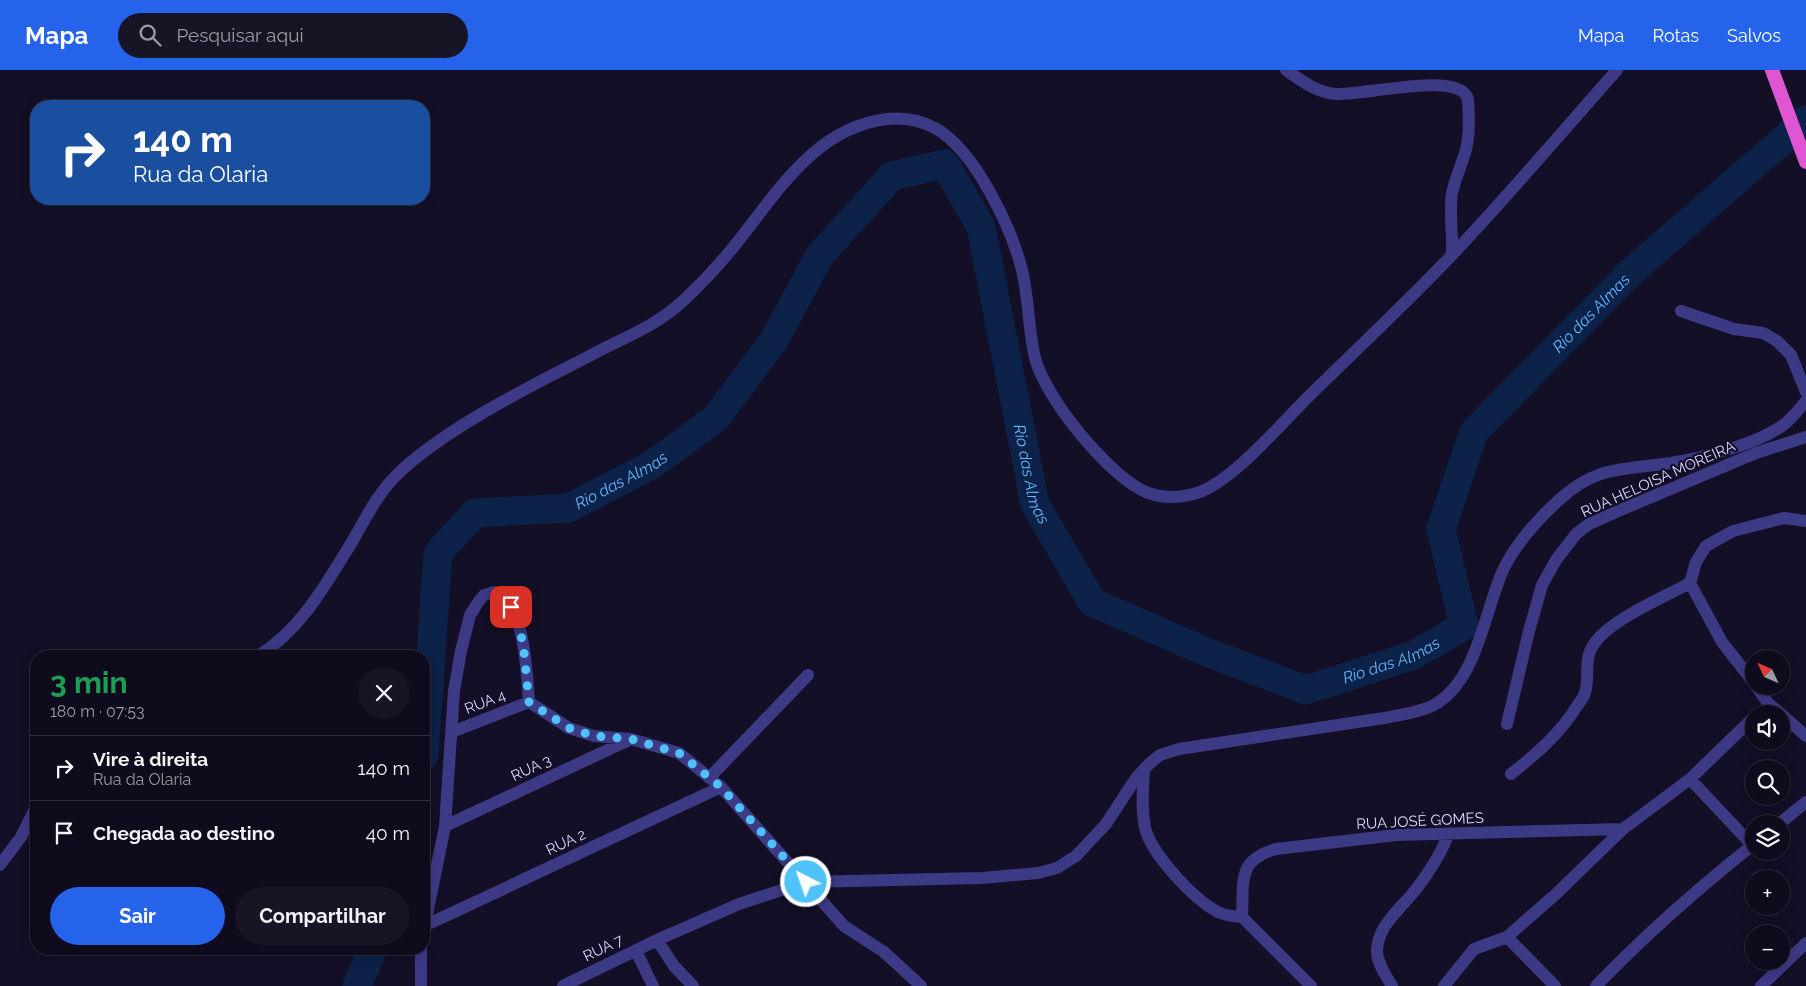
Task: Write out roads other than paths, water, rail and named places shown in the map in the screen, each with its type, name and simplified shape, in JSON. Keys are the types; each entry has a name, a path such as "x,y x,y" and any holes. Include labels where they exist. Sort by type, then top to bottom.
{"highway":[{"path":"1772,70 1806,162"}],"street":[{"path":"1286,70 1308,85 1337,94 1432,72"},
{"path":"267,650 282,640 301,621 350,545 378,495 405,467 457,430 492,409 612,344 641,332 662,319 684,300 730,251 788,177 818,147 849,130 890,119 913,119 934,127 960,149 986,186 1014,244 1021,268 1036,362 1045,384 1074,425 1120,476 1147,492 1172,498 1203,491 1228,475 1452,254 1617,70"},
{"path":"1448,74 1455,76 1468,97 1469,126 1466,151 1452,195 1452,254"},
{"path":"1681,311 1734,329 1764,333 1777,341 1791,354 1806,392"},
{"name":"RUA 7","path":"563,986 657,940 739,904 806,882 982,878 1038,873 1057,868 1076,856 1106,824 1144,770 1160,755 1179,750 1414,713 1433,706 1459,682 1467,667 1480,637 1504,569 1511,556 1532,526 1559,500 1574,488 1608,471 1687,460 1766,435 1784,425 1806,401"},
{"name":"RUA HELOISA MOREIRA","path":"1508,724 1529,630 1542,585 1556,560 1576,534 1589,524 1623,509 1756,453 1806,437"},
{"path":"1745,672 1722,642 1690,583 1696,562 1706,546 1733,531 1784,518 1806,521"},
{"path":"1511,774 1543,748 1566,723 1585,693 1588,658 1593,645 1600,637 1642,608 1690,583"},
{"path":"430,899 445,826 454,691 470,615 478,600 484,595 494,592 508,601 523,642 529,702 569,728 594,736 631,739 679,753 721,787 844,926 884,952 920,986"},
{"path":"709,778 808,675"},
{"path":"1762,695 1770,705"},
{"name":"RUA 4","path":"452,732 529,702"},
{"path":"1790,722 1806,736"},
{"path":"1444,986 1474,948 1507,937 1556,894 1623,829 1690,779 1745,726"},
{"name":"RUA 3","path":"445,826 631,739"},
{"path":"1144,770 1142,795 1144,826 1154,847 1202,900 1226,916 1242,917 1311,986"},
{"path":"1690,779 1745,836"},
{"name":"RUA 2","path":"430,925 721,787"},
{"path":"1789,815 1806,802"},
{"path":"0,865 21,837 30,819"},
{"name":"RUA JOSÉ GOMES","path":"1242,917 1244,874 1249,863 1264,852 1276,849 1396,835 1623,829"},
{"path":"1392,986 1378,960 1376,951 1379,939 1384,926 1417,888 1443,847 1448,835"},
{"path":"1596,986 1643,937 1707,880 1745,850"},
{"path":"1507,937 1554,986"},
{"path":"657,940 674,966 692,986"},
{"path":"1761,986 1806,943"},
{"path":"636,951 653,986"},
{"path":"420,986 421,955"}],"waterway":[{"name":"Rio das Almas","path":"430,668 438,553 475,513 569,508 653,464 716,418 774,340 820,255 892,176 945,164 981,227 1035,504 1092,602 1204,651 1306,690 1414,655 1464,626 1441,529 1474,432 1631,272 1806,120"},
{"name":"Rio das Almas","path":"357,986 370,955"}]}
